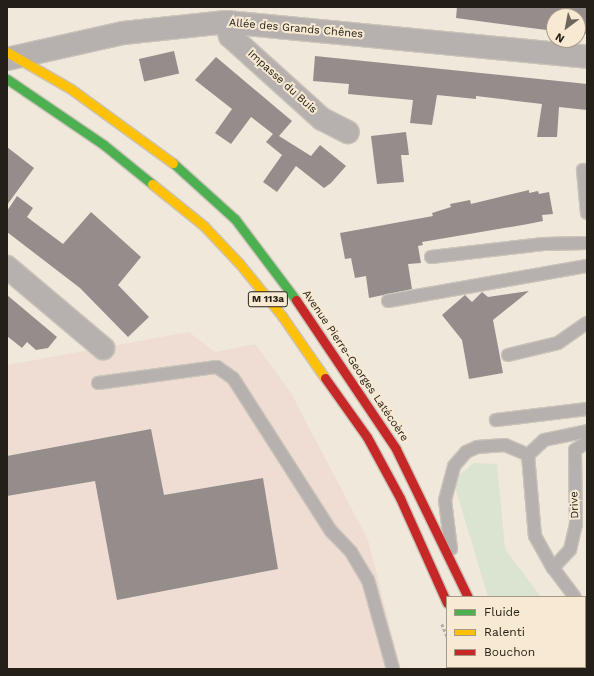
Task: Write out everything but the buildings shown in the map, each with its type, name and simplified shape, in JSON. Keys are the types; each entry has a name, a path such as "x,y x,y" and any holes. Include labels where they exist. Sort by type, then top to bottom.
{"main road":[{"name":"Avenue Pierre-Georges Latécoère","path":"10,56 71,89 172,161 234,219 321,333 396,449 468,596"},
{"name":"M 113a","path":"7,79 104,145 204,226 239,263 282,316 366,437 400,498 446,601"}],"street":[{"name":"Allée des Grands Chênes","path":"10,56 73,41 123,33 226,22 587,57"},
{"name":"Impasse du Buis","path":"226,22 230,36 322,119 348,132"},
{"path":"7,267 103,348"}],"lane":[{"path":"583,170 587,213"},
{"path":"431,257 543,244 587,243"},
{"path":"388,301 587,266"},
{"path":"508,355 558,343 587,323"},
{"path":"98,383 217,367 233,378 331,531 351,552 368,580 393,669"},
{"path":"496,420 587,409"},
{"path":"528,455 544,440 587,431"},
{"name":"Drive","path":"553,568 570,550 576,525 575,450 587,442"},
{"path":"453,564 445,500 454,466 466,452 478,447 505,445 528,455"},
{"path":"528,455 535,536 553,568 574,596"}],"shaded area":[{"path":"189,332 215,352 255,344 291,393 368,540 401,669 7,669 7,365"}],"green space":[{"path":"474,463 497,464 505,549 540,596 488,596 453,480"}],"traffic: fast":[{"path":"7,79 104,145 152,184"},
{"path":"173,163 235,219 296,300"}],"traffic: slow":[{"path":"7,52 71,89 173,163"},
{"path":"152,184 204,226 239,263 282,316 325,378"}],"traffic: jam":[{"path":"296,300 396,449 468,596"},
{"path":"325,378 367,437 400,498 446,601"}]}
